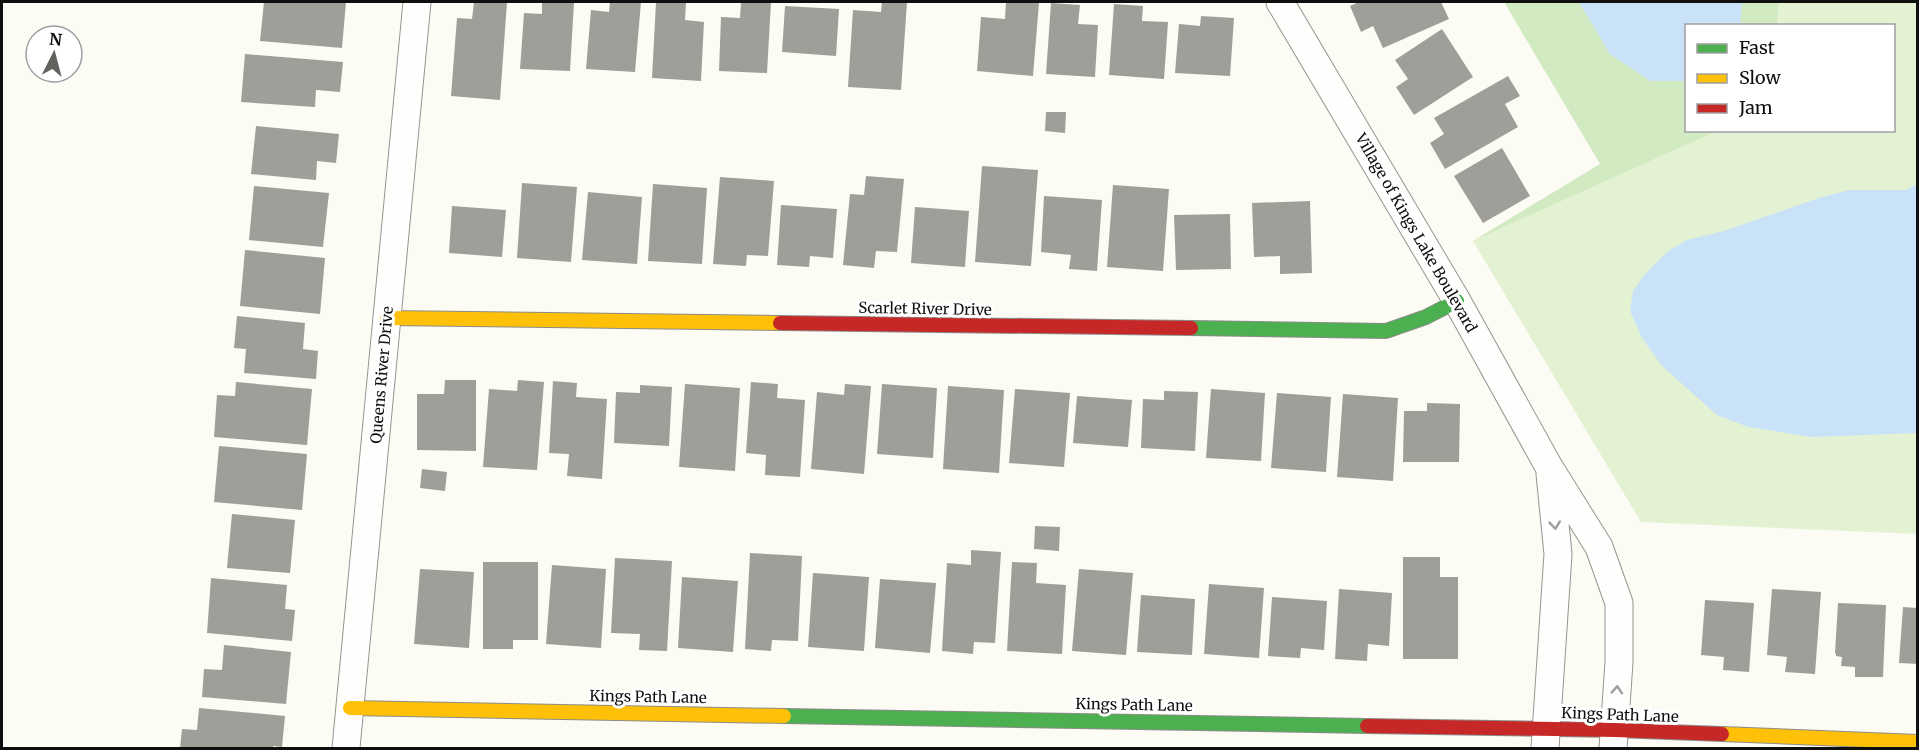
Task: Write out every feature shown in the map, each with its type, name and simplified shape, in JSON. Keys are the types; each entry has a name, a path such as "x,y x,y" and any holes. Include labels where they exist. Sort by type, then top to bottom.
{"street":[{"name":"Queens River Drive","path":"346,748 417,2"},
{"name":"Village of Kings Lake Boulevard","path":"1280,2 1457,302 1549,467 1599,547 1619,603 1619,663 1614,739"},
{"name":"Scarlet River Drive","path":"387,318 1386,331 1426,317 1457,302"},
{"name":"Village of Kings Lake Boulevard","path":"1546,739 1558,554 1549,467"},
{"name":"Kings Path Lane","path":"350,708 1546,739 1917,742"}],"green space":[{"path":"1504,2 1779,2 1777,24 1685,24 1685,132 1715,132 1473,241 1600,164"},
{"path":"1779,2 1917,2 1917,534 1641,522 1473,241 1715,132 1895,132 1895,24 1777,24"}],"water":[{"path":"1579,2 1742,2 1740,24 1685,24 1685,81 1650,81 1610,54"},
{"path":"1917,184 1917,433 1811,437 1748,427 1717,415 1662,366 1642,338 1630,311 1633,291 1645,274 1667,252 1687,240 1724,231 1849,190 1906,190"}],"building":[{"path":"264,2 346,2 342,48 260,41"},
{"path":"474,2 507,2 500,100 451,96 457,18 472,19"},
{"path":"542,2 574,2 570,71 520,69 524,13 542,14"},
{"path":"610,2 641,2 635,72 586,69 591,10 609,12"},
{"path":"656,2 686,2 685,20 704,22 701,81 652,78"},
{"path":"741,2 771,2 767,73 719,71 721,17 740,18"},
{"path":"882,2 907,2 901,90 848,87 853,10 881,12"},
{"path":"1006,2 1039,3 1033,76 977,71 981,17 1005,19"},
{"path":"1359,2 1441,2 1449,19 1383,48 1373,26 1361,32 1350,6"},
{"path":"1051,3 1080,5 1078,24 1098,25 1095,77 1046,74"},
{"path":"1114,4 1143,6 1142,21 1168,22 1164,79 1109,75"},
{"path":"785,6 839,9 836,56 782,52"},
{"path":"1201,16 1234,18 1230,76 1175,73 1179,24 1200,26"},
{"path":"1442,29 1473,77 1414,115 1396,87 1408,79 1395,60"},
{"path":"245,54 343,62 340,92 316,90 315,107 241,102"},
{"path":"1508,76 1520,96 1505,104 1518,127 1445,169 1430,143 1444,134 1434,118"},
{"path":"1046,112 1066,112 1065,133 1045,131"},
{"path":"256,126 339,134 336,163 317,161 316,180 251,174"},
{"path":"1502,148 1530,196 1483,223 1454,176"},
{"path":"982,166 1038,170 1031,266 975,262"},
{"path":"866,176 904,179 897,252 876,251 874,268 843,265 850,194 864,195"},
{"path":"720,177 774,181 768,256 747,255 746,266 713,264"},
{"path":"522,183 577,187 571,262 517,258"},
{"path":"653,184 707,188 702,264 648,261"},
{"path":"1113,185 1169,189 1163,271 1107,267"},
{"path":"254,186 329,193 323,247 249,240"},
{"path":"588,192 642,197 637,264 582,260"},
{"path":"1044,196 1102,200 1097,271 1069,269 1071,255 1041,252"},
{"path":"1310,201 1312,273 1280,274 1280,256 1254,257 1252,203"},
{"path":"781,205 837,209 833,258 810,256 809,267 777,265"},
{"path":"452,206 506,210 502,257 449,253"},
{"path":"915,207 969,211 965,267 911,263"},
{"path":"1230,214 1231,269 1176,270 1174,215"},
{"path":"245,250 325,258 320,314 240,306"},
{"path":"237,316 305,323 303,349 318,351 316,379 244,373 246,349 234,348"},
{"path":"445,380 476,380 476,451 417,450 417,394 444,394"},
{"path":"518,380 544,382 537,470 483,467 489,389 517,391"},
{"path":"553,381 577,383 576,397 607,399 602,479 567,476 569,454 549,453"},
{"path":"236,382 312,389 307,445 214,437 217,395 235,396"},
{"path":"751,382 778,384 777,398 805,400 800,477 765,475 766,455 746,453"},
{"path":"685,384 740,388 735,471 679,467"},
{"path":"845,384 871,386 864,474 811,469 817,392 844,395"},
{"path":"882,384 937,388 933,458 877,454"},
{"path":"640,385 672,387 669,446 614,443 616,392 640,393"},
{"path":"948,386 1004,390 999,473 943,469"},
{"path":"1015,389 1070,393 1064,467 1009,463"},
{"path":"1211,389 1265,393 1261,461 1206,458"},
{"path":"1164,391 1198,392 1195,451 1141,448 1143,399 1164,400"},
{"path":"1277,393 1331,397 1326,472 1271,468"},
{"path":"1343,394 1398,398 1393,481 1337,477"},
{"path":"1077,396 1132,400 1128,447 1073,443"},
{"path":"1427,403 1460,404 1459,462 1403,462 1404,411 1427,411"},
{"path":"219,446 307,454 302,510 214,502"},
{"path":"422,469 447,472 445,491 420,488"},
{"path":"232,514 295,520 290,573 227,568"},
{"path":"1035,526 1060,527 1059,551 1034,549"},
{"path":"971,550 1001,552 995,643 974,642 973,654 942,651 947,563 971,565"},
{"path":"750,553 802,556 798,641 772,640 771,651 745,649"},
{"path":"1403,557 1440,557 1440,577 1458,577 1458,659 1403,659"},
{"path":"615,558 672,561 667,651 639,650 640,634 611,633"},
{"path":"483,562 538,562 538,640 513,640 513,649 483,649"},
{"path":"1012,562 1037,563 1036,583 1066,585 1062,654 1007,651"},
{"path":"552,565 606,569 601,648 546,644"},
{"path":"420,569 474,572 469,648 414,644"},
{"path":"1079,569 1133,573 1126,655 1072,651"},
{"path":"813,573 869,577 864,651 808,647"},
{"path":"682,577 738,581 733,652 678,648"},
{"path":"211,578 287,585 285,609 295,610 292,641 207,633"},
{"path":"880,579 936,583 930,653 875,648"},
{"path":"1209,584 1264,588 1259,658 1204,654"},
{"path":"1339,589 1392,593 1389,646 1368,644 1367,661 1335,659"},
{"path":"1772,589 1821,592 1815,674 1785,672 1787,657 1767,655"},
{"path":"1141,595 1195,599 1192,655 1137,652"},
{"path":"1272,597 1327,601 1324,650 1301,648 1300,658 1268,656"},
{"path":"1705,600 1754,603 1749,672 1723,670 1724,657 1701,655"},
{"path":"1838,603 1886,605 1883,677 1855,677 1855,667 1841,666 1842,657 1836,656 1835,653"},
{"path":"1903,607 1918,608 1918,664 1899,663"},
{"path":"224,645 291,652 286,704 202,697 204,669 222,670"},
{"path":"199,708 285,716 282,747 180,748 182,729 197,730"}],"traffic: fast":[{"path":"1191,328 1386,331 1426,317 1457,301"},
{"path":"784,716 1367,726"}],"traffic: slow":[{"path":"387,318 780,323"},
{"path":"350,708 784,716"},
{"path":"1722,734 1918,742"}],"traffic: jam":[{"path":"780,323 1191,328"},
{"path":"1367,726 1722,734"}]}
